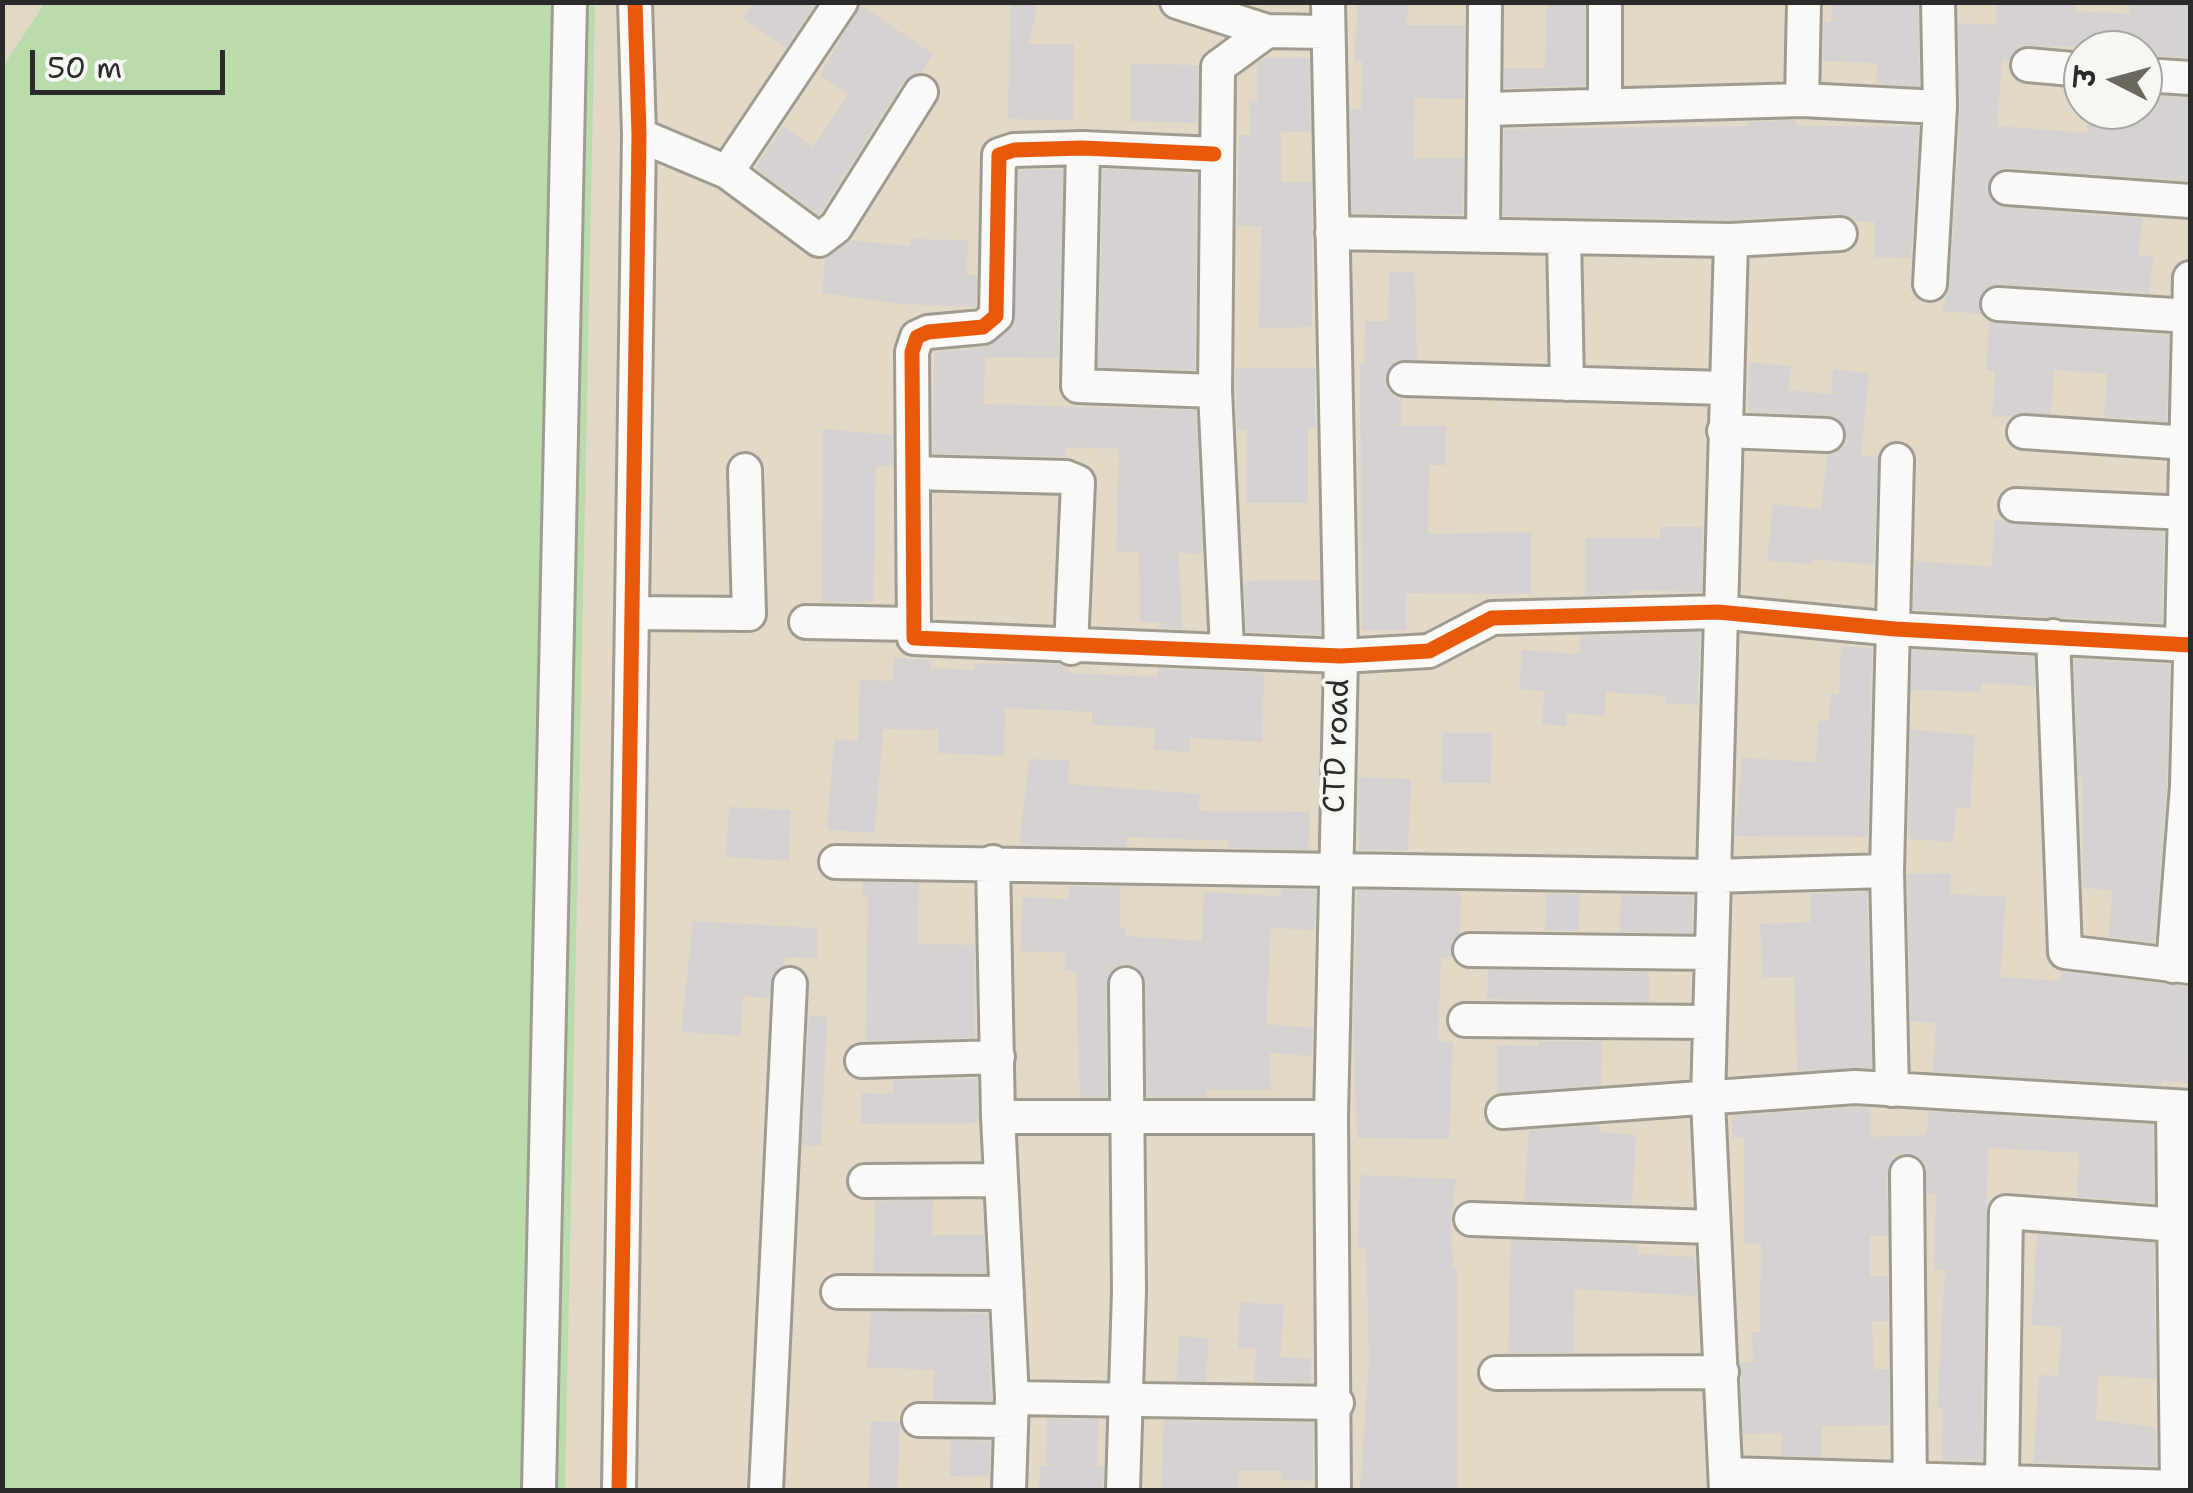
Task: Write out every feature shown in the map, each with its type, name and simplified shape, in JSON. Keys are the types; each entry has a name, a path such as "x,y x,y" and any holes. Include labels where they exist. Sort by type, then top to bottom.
{"street":[{"path":"538,1490 570,2"},
{"path":"619,1490 639,135 635,2"},
{"path":"727,172 842,2"},
{"path":"1483,236 1485,2"},
{"path":"1604,105 1605,2"},
{"path":"1802,100 1804,2"},
{"path":"1930,284 1940,107 1938,2"},
{"path":"1193,4 1267,31"},
{"path":"1227,648 1215,391 1214,154 1218,67 1267,31 1328,17"},
{"name":"CTD road","path":"1328,17 1341,656 1334,869 1334,1490"},
{"path":"2028,65 2063,68"},
{"path":"2163,76 2190,78"},
{"path":"639,135 727,172 819,240 836,226 921,92"},
{"path":"1487,109 1802,100 1940,107"},
{"path":"1214,154 1083,148 998,155 996,316 983,327 928,332 917,337 912,352 914,638 1071,648 1227,648 1341,656 1429,650 1492,618 1718,612 1895,629 2053,636 2188,650"},
{"path":"1083,148 1078,386 1215,391"},
{"path":"2007,188 2190,202"},
{"path":"1332,233 1730,240 1840,234"},
{"path":"1564,238 1566,384"},
{"path":"1502,1112 1708,1100 1856,1087 2182,1107 2184,1399 2177,1489 2002,1479 1910,1484 1726,1482 1708,1100 1730,240"},
{"path":"2053,636 2066,952 2182,967 2190,278"},
{"path":"1998,304 2190,316"},
{"path":"1405,379 1726,388"},
{"path":"1724,430 1827,435"},
{"path":"2024,432 2188,443"},
{"path":"1892,1090 1887,871 1898,460"},
{"path":"632,612 749,614 744,470"},
{"path":"914,473 1066,477 1078,482 1071,648"},
{"path":"2016,505 2187,513"},
{"path":"806,622 913,624"},
{"path":"836,862 1712,876 1887,871"},
{"path":"993,862 998,1117 1011,1410 1009,1490"},
{"path":"1470,950 1712,953"},
{"path":"766,1490 790,984"},
{"path":"1123,1490 1126,984"},
{"path":"1465,1020 1710,1022"},
{"path":"862,1062 998,1057"},
{"path":"998,1117 1332,1117"},
{"path":"1907,1173 1910,1484"},
{"path":"865,1181 1001,1180"},
{"path":"2002,1479 2006,1212 2183,1225"},
{"path":"1470,1219 1712,1227"},
{"path":"838,1292 1006,1293"},
{"path":"1496,1372 1722,1372"},
{"path":"919,1420 1125,1400 1336,1403"}],"green space":[{"path":"595,2 565,1490 549,1490 580,3"},
{"path":"45,3 558,3 528,1490 3,1490 2,68"}],"building":[{"path":"754,2 817,2 786,48 743,18"},
{"path":"1010,2 1038,2 1029,44 1074,44 1073,120 1008,119"},
{"path":"1358,2 1408,2 1407,25 1465,25 1464,99 1415,98 1414,158 1464,158 1463,215 1352,213 1350,109 1361,109 1362,61 1354,61"},
{"path":"1546,2 1585,2 1585,86 1504,88 1504,68 1545,68"},
{"path":"1832,2 1918,2 1920,86 1876,84 1877,63 1823,61 1824,21 1831,22"},
{"path":"1997,2 2075,2 2074,11 2129,14 2130,2 2190,2 2190,58 2163,56 2163,30 2063,30 2063,46 2019,47 2009,61 2002,60 1997,126 2087,133 2163,130 2163,96 2190,98 2188,181 2008,168 1997,171 1987,186 1990,198 2006,208 2142,218 2139,255 2153,256 2150,293 1998,284 1981,294 1981,314 1942,311 1950,285 1960,108 1958,23 1996,25"},
{"path":"860,5 933,54 922,72 904,81 819,215 755,168 783,126 813,147 848,94 820,75"},
{"path":"1265,58 1309,58 1311,132 1281,132 1281,182 1312,182 1312,327 1259,328 1261,226 1237,226 1239,135 1250,135 1249,101 1257,101 1257,63"},
{"path":"1131,64 1198,65 1197,123 1130,121"},
{"path":"1796,120 1796,126 1919,126 1911,258 1874,257 1875,222 1855,221 1840,214 1731,220 1503,216 1504,129 1747,126 1747,122"},
{"path":"1063,169 1059,358 985,357 984,404 1196,410 1203,554 1179,553 1182,629 1159,628 1160,622 1140,622 1139,552 1116,551 1119,449 1066,447 1065,457 933,454 934,352 986,347 1014,325 1019,170"},
{"path":"1103,169 1197,173 1195,370 1098,367"},
{"path":"910,239 968,240 967,275 977,275 976,307 900,304 822,293 825,258 851,240 910,246"},
{"path":"1389,272 1415,272 1417,359 1395,362 1385,377 1388,389 1401,398 1401,426 1446,426 1446,465 1429,465 1428,534 1531,532 1531,594 1406,593 1406,630 1362,630 1360,363 1364,363 1365,321 1388,321"},
{"path":"1989,322 2169,335 2167,422 2104,417 2107,374 2054,370 2051,414 1992,417 1995,371 1986,370"},
{"path":"1749,362 1791,366 1788,390 1831,394 1833,369 1869,373 1861,455 1878,457 1874,565 1812,559 1812,564 1767,561 1773,504 1821,509 1827,455 1843,446 1847,435 1838,419 1829,415 1748,412"},
{"path":"1235,368 1315,368 1315,429 1308,429 1308,503 1247,503 1247,430 1237,430"},
{"path":"823,429 893,435 893,466 876,466 873,603 822,602"},
{"path":"1994,520 2164,532 2162,623 1913,610 1915,561 1992,567"},
{"path":"1660,527 1703,527 1702,592 1630,590 1630,594 1585,596 1585,538 1660,538"},
{"path":"1320,580 1321,635 1246,632 1244,581"},
{"path":"1700,632 1698,705 1665,703 1665,696 1606,692 1604,716 1567,713 1567,726 1542,724 1544,691 1519,689 1522,650 1579,654 1580,636"},
{"path":"1841,646 1872,648 1868,837 1735,836 1742,758 1816,762 1818,721 1829,721 1831,693 1839,694"},
{"path":"1912,650 2034,657 2035,686 1981,683 1981,692 1911,690"},
{"path":"894,658 931,660 930,668 975,670 975,664 1031,663 1059,664 1068,668 1068,673 1157,677 1158,668 1264,673 1262,742 1190,738 1190,752 1154,750 1155,728 1092,725 1092,712 1005,708 1004,756 938,753 938,730 883,730 875,833 827,830 834,739 858,741 860,680 893,681"},
{"path":"2074,659 2170,664 2167,785 2155,943 2109,937 2112,890 2083,888 2082,777 2078,777"},
{"path":"1910,730 1975,735 1970,808 1956,807 1953,842 1908,839"},
{"path":"1442,733 1492,733 1491,783 1441,783"},
{"path":"1029,759 1069,760 1068,784 1200,794 1199,811 1310,812 1308,850 1228,848 1229,841 1127,837 1127,847 1019,845"},
{"path":"1358,777 1411,779 1408,851 1359,850"},
{"path":"729,807 791,810 789,861 726,857"},
{"path":"1951,873 1951,894 2006,897 2000,977 2060,981 2061,971 2190,987 2187,1083 2162,1081 2162,1085 1933,1072 1936,1023 1910,1021 1907,874"},
{"path":"862,882 919,883 918,944 975,945 975,1038 865,1041 868,895 862,895"},
{"path":"1069,886 1120,887 1120,928 1126,928 1126,936 1202,941 1204,892 1281,896 1281,889 1316,890 1315,930 1271,928 1266,1024 1313,1028 1312,1056 1270,1053 1271,1090 1207,1090 1207,1097 1147,1097 1146,983 1137,967 1125,964 1115,967 1106,983 1107,1097 1080,1097 1076,971 1065,971 1065,953 1020,951 1023,897 1069,899"},
{"path":"1357,890 1461,892 1460,933 1452,941 1452,957 1441,957 1438,1041 1453,1042 1449,1139 1357,1138 1353,1028"},
{"path":"1867,892 1872,1068 1797,1071 1794,977 1762,977 1760,924 1811,922 1810,893"},
{"path":"1546,893 1580,894 1579,931 1545,931"},
{"path":"1621,895 1693,896 1692,933 1619,932"},
{"path":"693,921 817,928 817,958 785,957 784,965 773,974 769,998 743,996 741,1036 681,1032"},
{"path":"1488,970 1649,972 1649,1002 1487,999"},
{"path":"809,1016 827,1017 821,1146 802,1145"},
{"path":"1539,1041 1602,1041 1601,1085 1497,1094 1497,1045 1539,1046"},
{"path":"977,1078 978,1123 861,1124 862,1093 893,1094 893,1080"},
{"path":"1871,1108 1871,1137 1927,1135 1928,1111 2153,1125 2154,1203 2077,1197 2079,1153 1988,1148 1982,1461 1942,1460 1943,1408 1937,1408 1945,1270 1934,1269 1936,1194 1927,1193 1924,1162 1908,1153 1896,1156 1887,1172 1888,1236 1870,1236 1870,1276 1888,1276 1888,1321 1872,1321 1874,1369 1889,1369 1889,1425 1821,1426 1821,1457 1782,1456 1782,1433 1743,1434 1740,1363 1753,1362 1752,1332 1760,1332 1761,1243 1744,1244 1744,1137 1732,1138 1731,1116"},
{"path":"1599,1125 1599,1132 1636,1135 1632,1204 1524,1201 1529,1130"},
{"path":"1360,1175 1456,1179 1451,1219 1453,1269 1457,1269 1457,1490 1360,1490 1369,1360 1366,1248 1358,1248"},
{"path":"933,1200 932,1235 984,1235 986,1273 873,1272 875,1201"},
{"path":"2037,1234 2154,1243 2156,1379 2098,1375 2096,1420 2156,1427 2157,1466 2033,1463 2039,1375 2058,1376 2062,1327 2031,1325"},
{"path":"1511,1240 1638,1245 1638,1254 1695,1257 1697,1296 1575,1289 1574,1353 1508,1353"},
{"path":"1240,1302 1284,1305 1280,1357 1311,1359 1310,1383 1254,1382 1256,1349 1238,1348"},
{"path":"871,1312 988,1313 992,1401 933,1400 934,1370 867,1367"},
{"path":"1179,1336 1209,1338 1206,1381 1176,1381"},
{"path":"1047,1419 1098,1419 1097,1467 1104,1467 1103,1490 1039,1490 1040,1466 1046,1466"},
{"path":"1164,1420 1313,1423 1313,1481 1281,1480 1281,1471 1239,1471 1238,1490 1161,1490"},
{"path":"871,1421 900,1422 897,1490 868,1490"},
{"path":"951,1440 991,1441 989,1477 950,1476"}],"cycle path":[{"path":"619,1490 639,135 635,2"},
{"path":"1214,154 1083,148 1014,150 999,155 996,316 983,327 928,332 917,337 912,352 914,638 1341,656 1429,651 1492,618 1718,612 1895,629 2190,645"}]}
